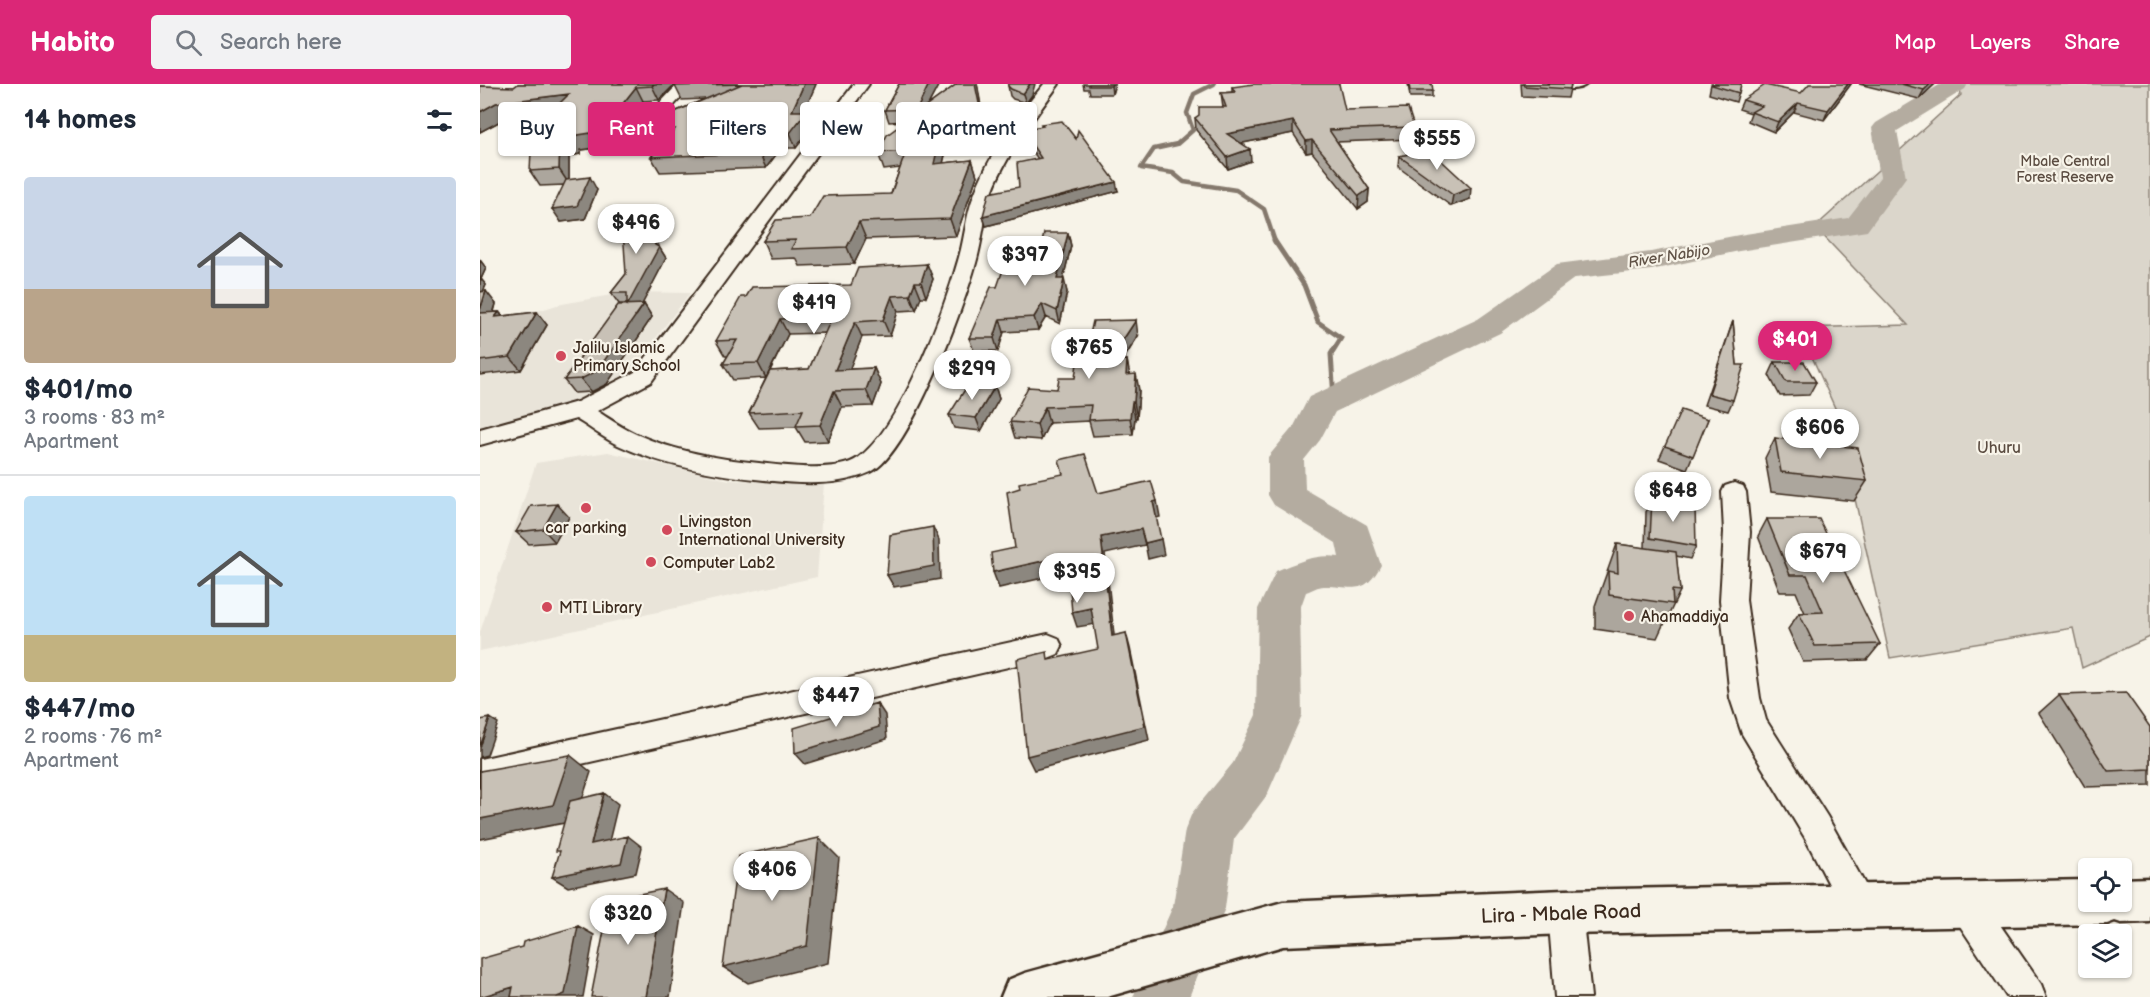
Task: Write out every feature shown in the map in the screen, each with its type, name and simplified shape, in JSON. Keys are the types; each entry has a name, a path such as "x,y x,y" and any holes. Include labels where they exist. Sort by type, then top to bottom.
{"main road":[{"path":"2132,901 2150,900"},
{"name":"Lira - Mbale Road","path":"1026,997 1283,924 1565,912 2078,903"}],"street":[{"path":"669,102 686,84"},
{"path":"480,437 579,411 627,388 643,377 862,84"},
{"path":"579,411 601,422 625,439 702,464 803,474 841,472 864,466 890,437 925,374 953,305 973,238 977,212 995,170 1009,141 1028,112 1052,84"},
{"path":"1555,84 1580,84"},
{"path":"1734,492 1737,531 1733,600 1748,707 1753,725 1816,827 1859,907"},
{"path":"480,773 1048,646"},
{"path":"1966,905 2028,997"},
{"path":"1565,912 1573,997"}],"shaded area":[{"name":"Jalilu Islamic Primary School","path":"627,292 690,293 622,383 580,403 480,429 480,329 557,305"},
{"name":"Livingston International University","path":"608,452 729,480 824,483 817,577 480,651 480,632 536,463"}],"green space":[{"name":"Uhuru","path":"1959,84 2150,84 2150,637 2082,668 2073,628 1890,658 1835,408 1799,328 1908,325 1815,227 1961,95"}],"building":[{"path":"518,84 654,84 636,87 624,102 588,102 588,133 576,135 576,102 561,102 569,94 498,102 480,112 480,86 514,87"},
{"path":"676,84 742,84 675,86"},
{"path":"742,84 804,84 792,111 800,111 800,120 790,133 788,133 788,102 699,102"},
{"path":"899,84 929,84 920,102 896,102 896,110 885,110"},
{"path":"957,84 975,84 979,102 932,102"},
{"path":"1008,84 1030,84 1023,94 1011,89"},
{"path":"1089,84 1112,84 1111,86 1089,86"},
{"path":"1254,84 1339,84 1345,110 1408,108 1414,127 1329,130 1369,189 1359,196 1312,140 1306,141 1293,121 1227,134 1250,149 1227,157 1195,118 1199,115 1199,107 1226,107 1221,93 1235,92 1232,87"},
{"path":"1409,84 1432,84 1433,91 1410,91"},
{"path":"1523,84 1571,84 1570,89 1524,86"},
{"path":"1712,84 1741,84 1739,93"},
{"path":"1809,84 1848,84 1828,110 1798,103 1778,122 1751,112 1762,106 1743,100 1765,85 1801,93"},
{"path":"1901,84 1930,84 1924,90"},
{"path":"687,107 687,156 651,157 675,156 675,112"},
{"path":"1062,121 1076,139 1078,130 1116,182 983,216 989,193 1019,187 1017,163 1041,158 1037,152 1037,127 1043,126 1041,124"},
{"path":"896,128 896,152 884,153 884,141 887,135"},
{"path":"1430,150 1471,188 1453,195 1399,156"},
{"path":"531,156 559,156 559,169 530,171"},
{"path":"904,156 936,156 934,164 972,160 950,219 859,222 847,247 791,249 796,240 763,241 776,220 810,218 823,196 891,194"},
{"path":"590,177 577,206 552,209 566,180"},
{"path":"648,218 655,245 659,247 627,306 627,293 611,293 626,274 620,226"},
{"path":"1044,233 1068,233 1057,279 1064,279 1057,311 1042,304 1034,317 1000,319 994,338 969,338 991,287 997,287 1005,264 1026,264 1033,243 1042,243"},
{"path":"927,264 921,282 915,282 910,295 892,296 883,320 855,322 835,370 874,368 866,390 834,391 820,425 796,426 803,410 749,413 770,371 809,369 832,317 780,319 758,363 723,364 737,340 716,341 741,297 746,297 752,287 851,285 858,268"},
{"path":"486,291 480,310 480,292"},
{"path":"644,304 597,371 581,379 564,380 618,305"},
{"path":"499,312 495,317 537,312 510,357 480,361 480,313"},
{"path":"1136,320 1109,361 1127,360 1126,375 1136,374 1134,402 1132,402 1130,418 1089,420 1091,405 1045,407 1037,424 1010,422 1028,387 1057,389 1059,378 1075,378 1077,363 1081,363 1085,340 1089,339 1093,321"},
{"path":"1733,321 1737,365 1744,365 1733,400 1709,394"},
{"path":"1775,362 1804,362 1816,382 1786,382"},
{"path":"969,383 995,386 976,418 949,415"},
{"path":"1681,410 1708,419 1693,456 1665,446"},
{"path":"1775,438 1858,448 1867,481 1781,472"},
{"path":"1085,454 1098,493 1151,481 1157,501 1153,502 1161,539 1145,543 1141,529 1101,537 1112,636 1126,633 1145,726 1027,756 1017,659 1047,652 1048,660 1098,649 1091,608 1072,612 1068,566 1063,567 1061,557 993,572 991,553 1015,548 1007,492 1020,488 1019,483 1063,474 1059,460"},
{"path":"1652,499 1695,507 1696,546 1650,538"},
{"path":"557,504 543,529 516,532 531,506"},
{"path":"1767,519 1819,519 1880,644 1815,646 1799,613 1823,612 1807,575 1790,575"},
{"path":"933,527 934,566 887,575 890,535"},
{"path":"1617,544 1676,552 1680,591 1672,590 1673,604 1609,595 1608,571 1618,573"},
{"path":"2126,693 2150,727 2150,769 2108,771 2059,695"},
{"path":"877,703 879,727 795,753 794,728"},
{"path":"490,718 480,747 480,720"},
{"path":"570,755 553,805 480,819 480,771"},
{"path":"604,793 591,844 628,836 621,863 552,877 560,851 556,851 570,801"},
{"path":"819,838 807,946 723,967 738,856"},
{"path":"664,889 646,997 591,997 610,900"},
{"path":"578,926 565,994 557,997 511,997 513,987 480,997 480,959 522,947 523,942"}],"waterway":[{"path":"1214,84 1194,94 1187,113 1193,130 1177,144 1154,149 1141,168 1173,173 1184,182 1236,190 1264,209 1275,241"},
{"name":"River Nabijo","path":"1161,997 1199,908 1210,830 1250,779 1279,715 1279,609 1290,582 1320,570 1350,574 1361,565 1353,535 1287,495 1286,457 1308,432 1321,405 1489,326 1567,270 1651,261 1739,243 1857,225 1893,177 1884,128 1957,84"},
{"path":"1275,241 1304,285 1318,322 1341,338 1331,354 1334,399"}],"place":[{"name":"Jalilu Islamic Primary School","path":"561,356"},
{"name":"car parking","path":"586,508"},
{"name":"Livingston International University","path":"667,530"},
{"name":"Computer Lab2","path":"651,562"},
{"name":"MTI Library","path":"547,607"},
{"name":"Ahamaddiya","path":"1629,616"}],"park label":[{"name":"Mbale Central Forest Reserve","path":"2065,170"}]}
